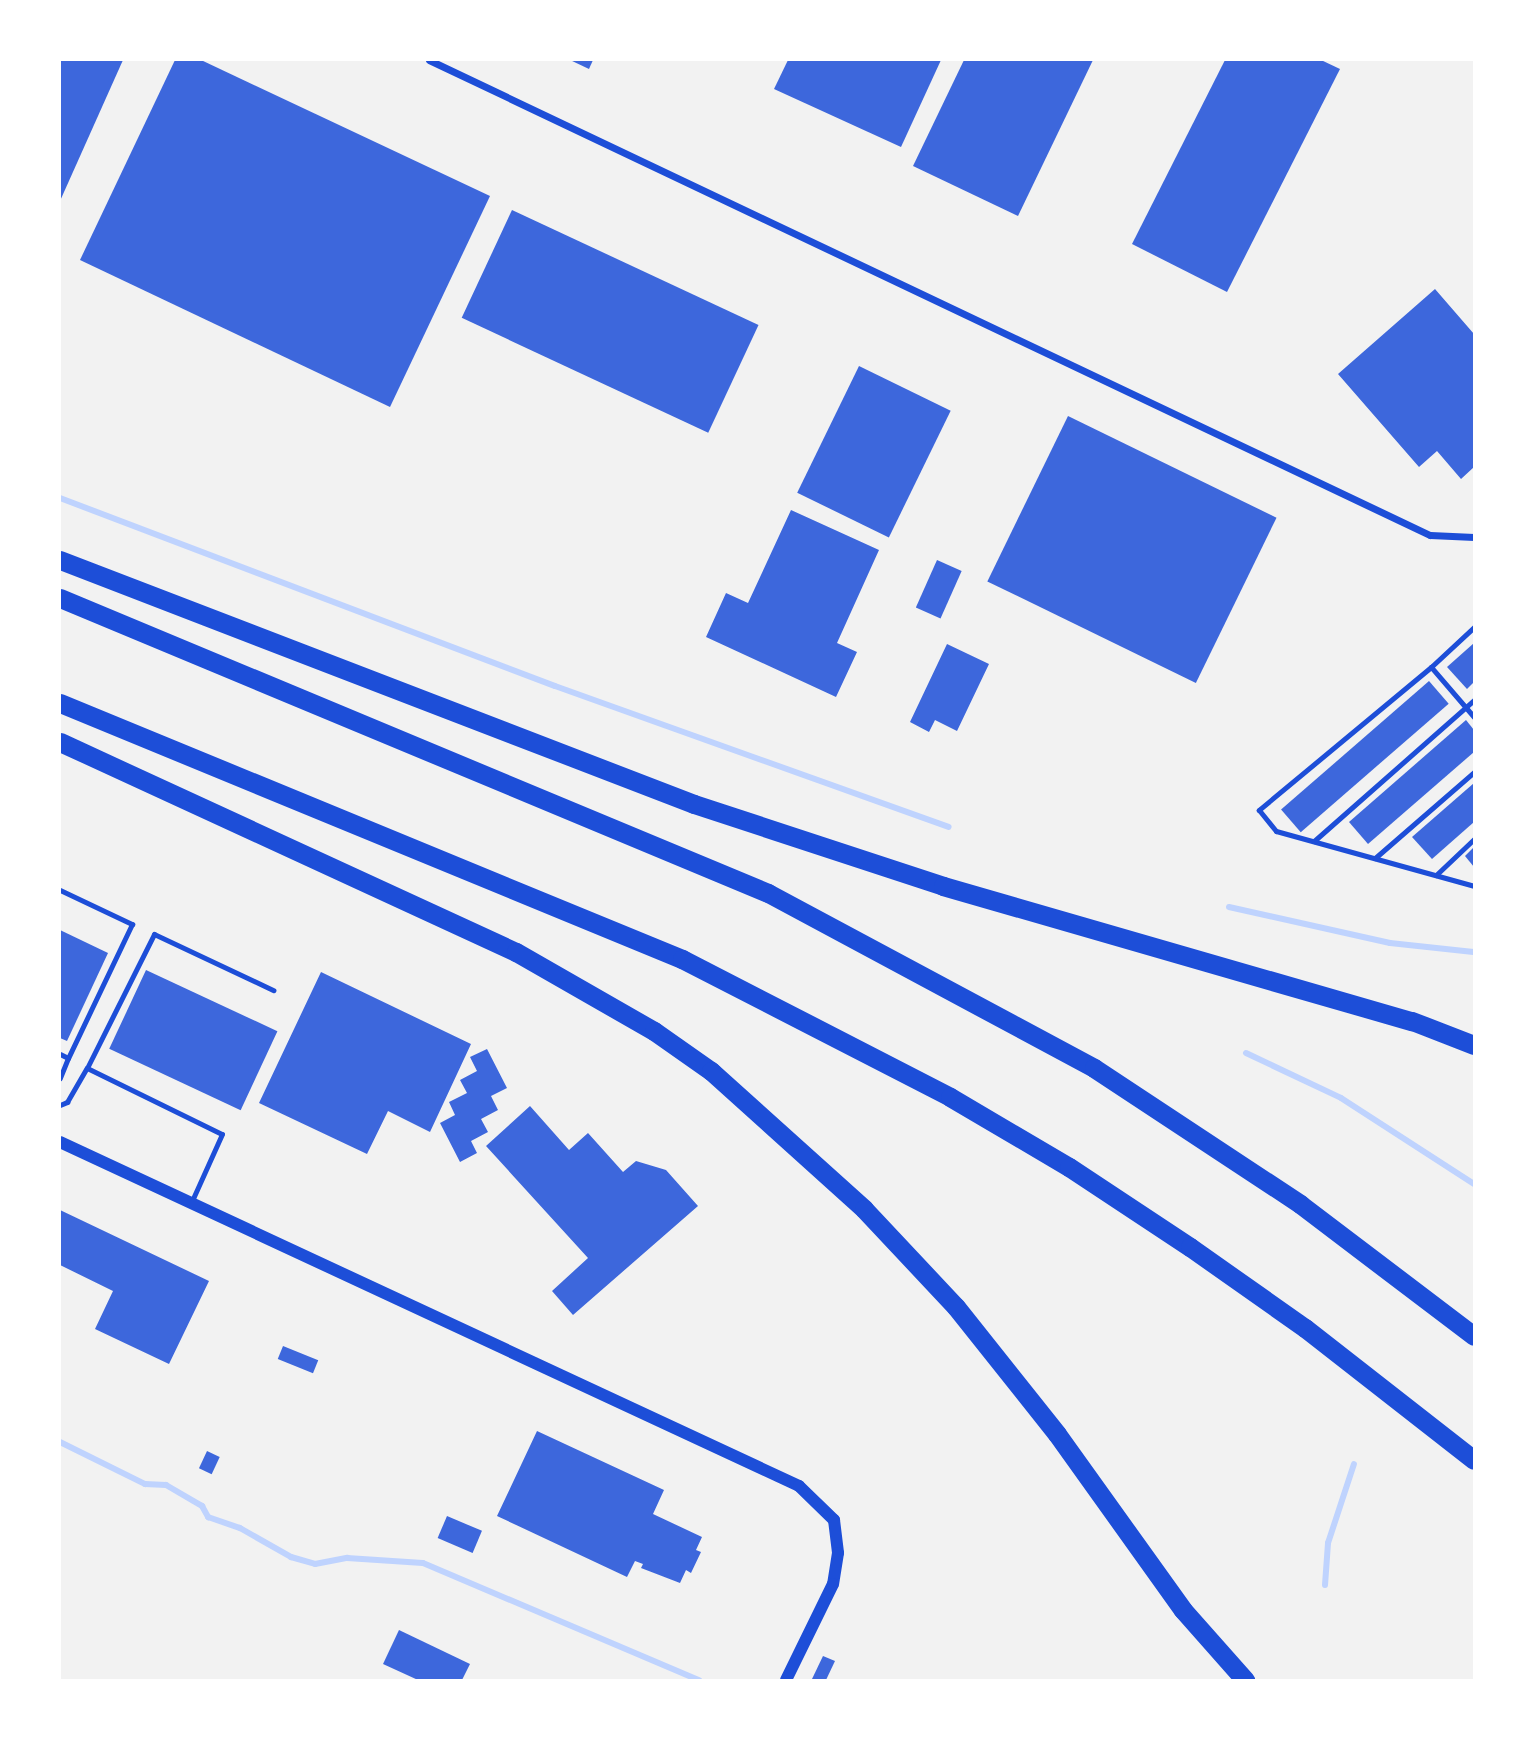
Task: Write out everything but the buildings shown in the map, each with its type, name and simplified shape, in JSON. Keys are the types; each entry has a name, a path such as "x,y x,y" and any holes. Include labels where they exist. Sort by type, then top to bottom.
{"highway":[{"path":"60,560 694,804 943,886 1412,1021 1475,1045"},
{"path":"60,598 768,893 1094,1068 1300,1204 1475,1336"},
{"path":"60,703 682,960 950,1097 1069,1167 1189,1247 1305,1328 1475,1460"},
{"path":"60,742 516,952 654,1031 711,1071 864,1209 956,1307 1057,1434 1183,1610 1245,1681"},
{"path":"1412,1021 1475,1032"}],"street":[{"path":"429,60 1430,535 1475,537"},
{"path":"60,1142 799,1486 834,1520 838,1553 833,1584 786,1681"}],"lane":[{"path":"1475,626 1431,667 1259,810 1276,831 1475,886"},
{"path":"1431,667 1475,718"},
{"path":"1314,841 1475,700"},
{"path":"1375,859 1475,772"},
{"path":"1436,875 1475,839"},
{"path":"60,890 132,924 60,1078"},
{"path":"60,1105 66,1102 87,1068 154,934 273,990"},
{"path":"60,1054 68,1058"},
{"path":"87,1068 222,1134 191,1203"}],"waterway":[{"path":"60,498 555,686 949,827"},
{"path":"1229,907 1390,943 1474,952"},
{"path":"1246,1053 1341,1098 1474,1184"},
{"path":"60,1442 145,1484 166,1485 202,1506 208,1517 240,1528 291,1557 315,1564 347,1558 423,1563 699,1680"},
{"path":"1325,1585 1328,1543 1354,1464"}]}
